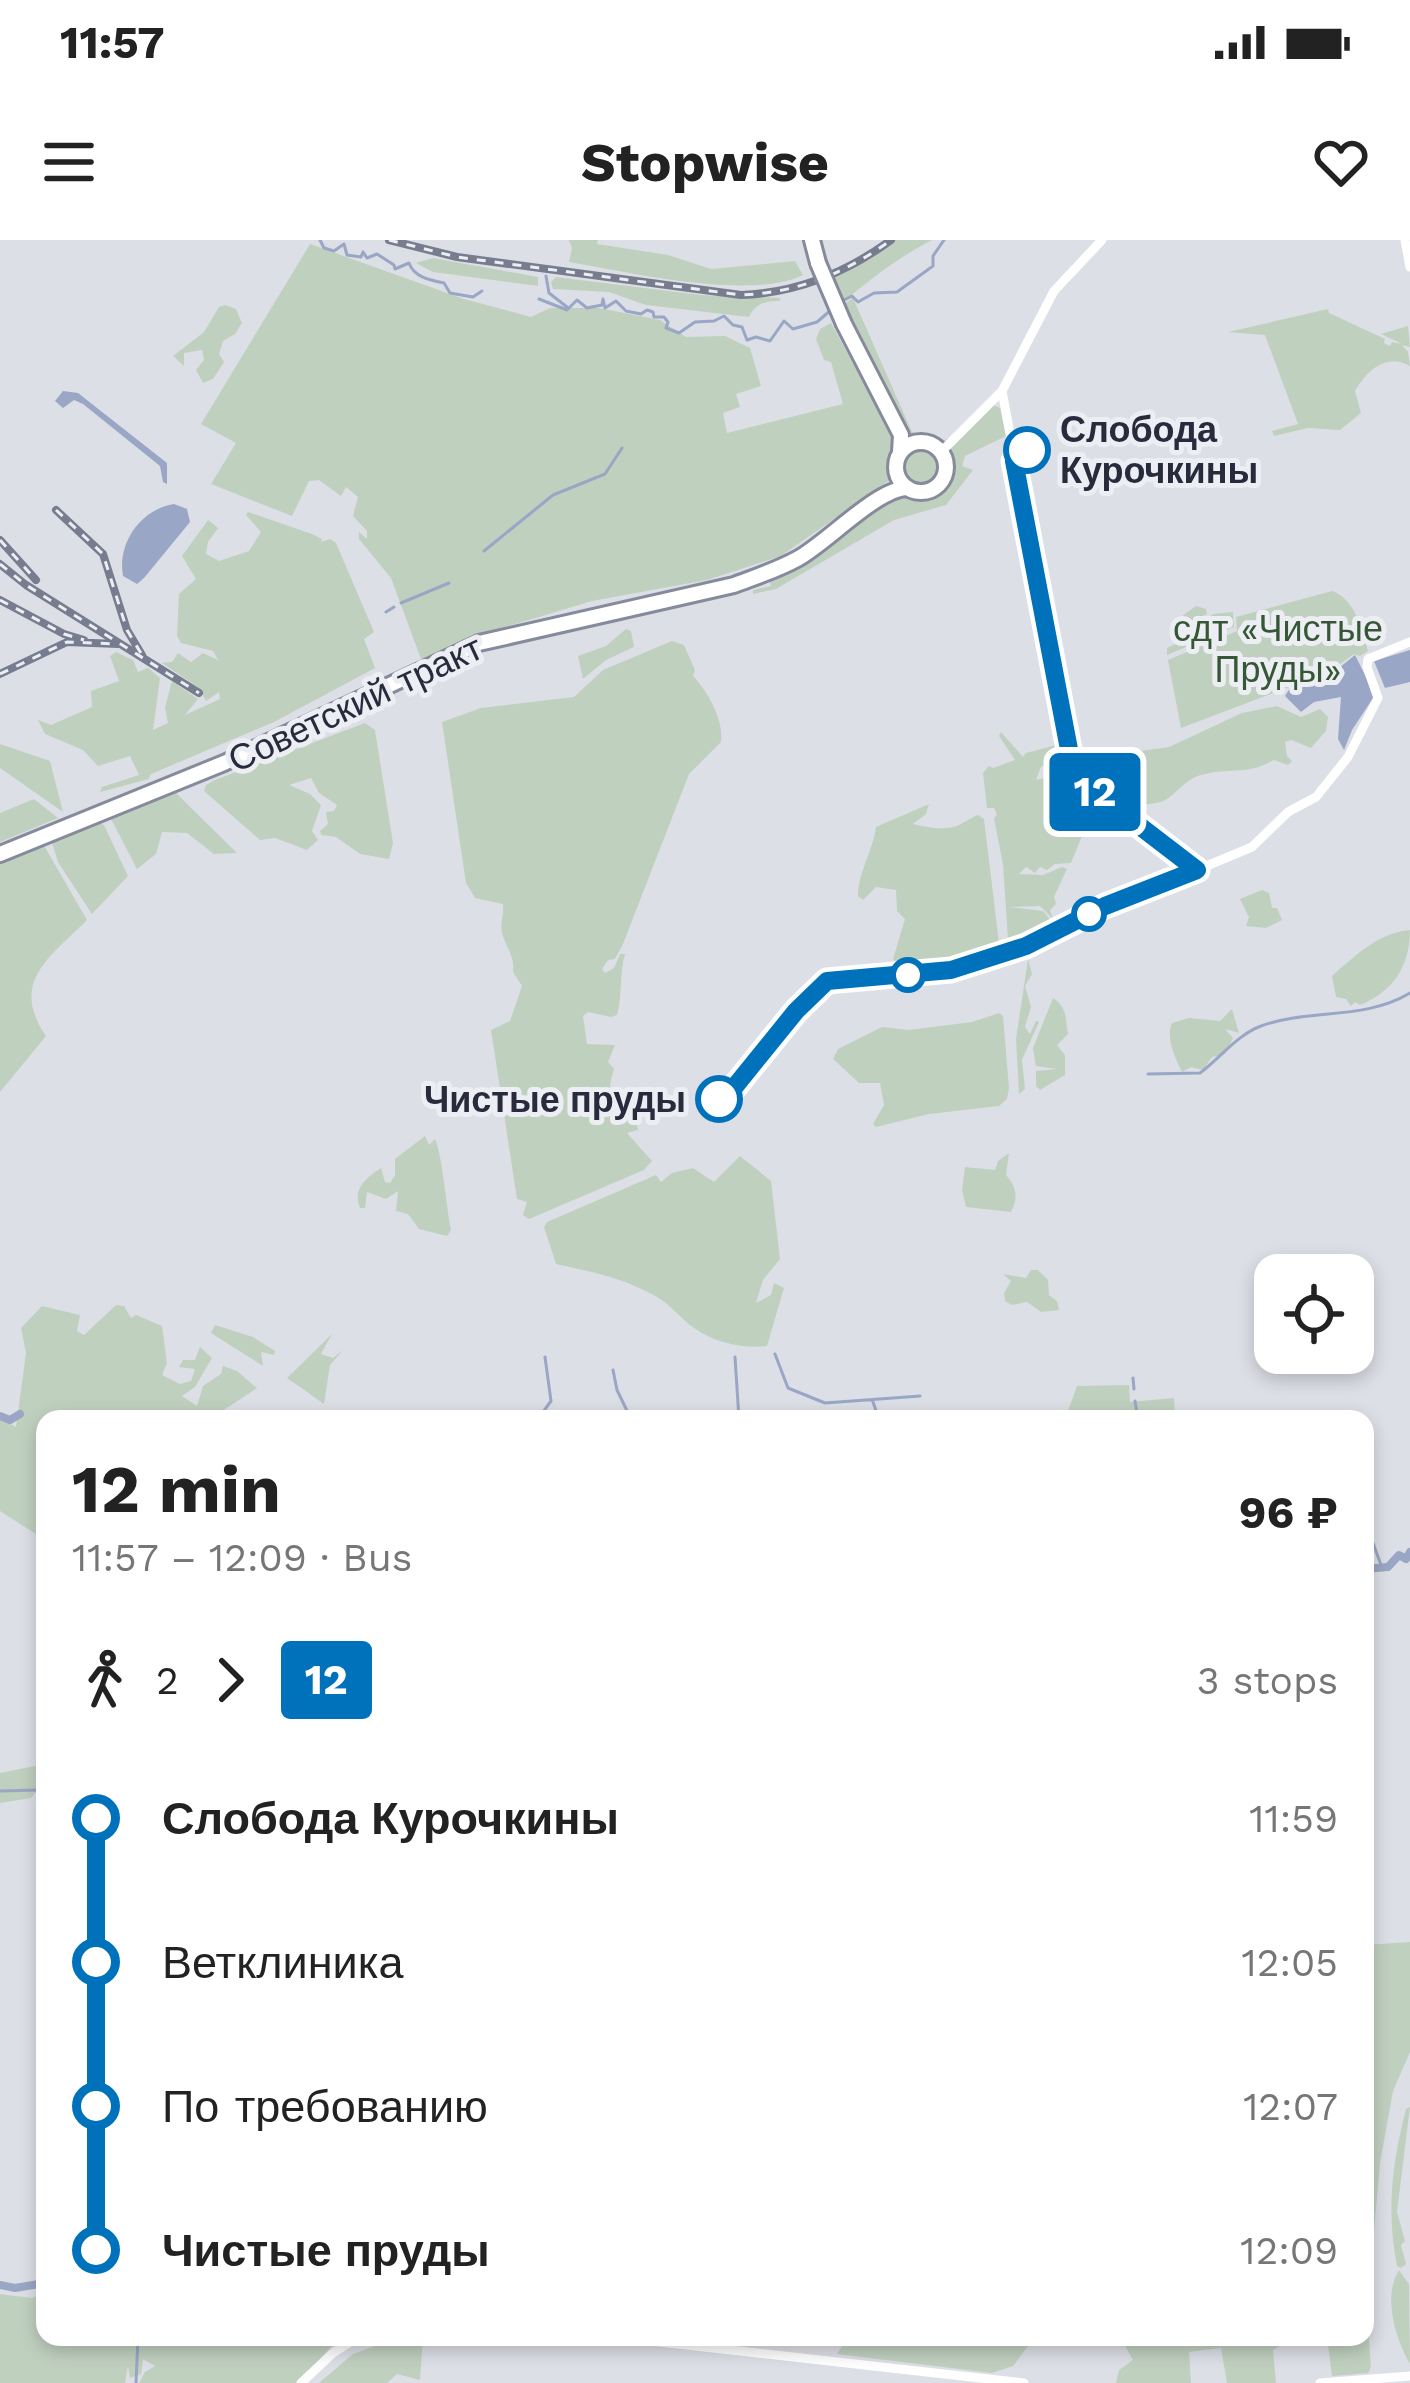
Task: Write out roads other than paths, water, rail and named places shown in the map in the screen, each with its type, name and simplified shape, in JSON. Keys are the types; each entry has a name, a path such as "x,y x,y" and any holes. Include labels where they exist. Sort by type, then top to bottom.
{"highway":[{"path":"814,240 847,322 901,435 897,472 908,488 928,489 947,469 942,451 904,434 847,322"},
{"path":"900,452 917,443"},
{"name":"Советский тракт","path":"0,851 221,757 487,635 688,590 770,566 847,520 886,489 897,472"},
{"name":"Советский тракт","path":"418,666 487,640 734,585 796,560 890,492 908,488"}],"main road":[{"path":"1102,240 1054,291 999,404 1072,765 1094,791 1197,870 1252,847 1283,816 1316,797 1342,765 1378,698 1368,659 1410,642"},
{"path":"1405,240 1410,267"},
{"path":"942,451 999,404"},
{"path":"301,2383 347,2346"},
{"path":"695,2346 1024,2383"},
{"path":"1320,2383 1410,2376"}],"street":[{"path":"718,1108 796,1011 827,981 951,970 1026,946 1105,906 1197,870"}],"water":[{"path":"63,391 78,393 167,463 167,484 160,466 83,404 74,400 63,408 55,401"},
{"path":"174,504 187,509 190,522 137,584 123,576 124,552 134,530 151,513"},
{"path":"1410,650 1410,682 1385,688 1374,661"},
{"path":"1355,655 1375,695 1344,750 1338,739 1341,697 1314,702 1301,712 1285,696 1290,688 1334,672"}],"waterway":[{"path":"320,240 324,248 334,251 344,244 347,255 361,257 363,252 367,258 377,254 395,269 409,263 418,275 444,283 450,293 473,297 482,291"},
{"path":"840,302 852,296 858,302 874,293 897,292 933,266 933,256 944,240"},
{"path":"546,276 549,293 567,307"},
{"path":"539,299 567,310 577,300 587,308 602,305 603,299 605,308 616,301 626,311 641,314 647,310 654,317 664,317 666,328 679,333 695,322 724,316 742,327 747,340 770,341 784,321 793,329 817,322 831,310"},
{"path":"484,551 553,495 605,474 622,448"},
{"path":"401,603 449,583"},
{"path":"386,612 394,607"},
{"path":"1148,1074 1200,1073 1261,1026 1374,1007 1410,993"},
{"path":"775,1354 788,1388 825,1403 920,1396"},
{"path":"544,1410 551,1401 545,1357"},
{"path":"735,1357 738,1410"},
{"path":"613,1370 627,1410"},
{"path":"1133,1378 1134,1389"},
{"path":"1135,1401 1136,1410"},
{"path":"873,1402 876,1410"},
{"path":"0,1416 10,1420 20,1414"},
{"path":"1374,1546 1381,1565"},
{"path":"1374,1568 1388,1567 1399,1555 1406,1559 1410,1552"},
{"path":"0,1791 36,1790"},
{"path":"0,2285 36,2284"},
{"path":"136,2383 138,2346"}],"railway":[{"path":"389,240 457,257 741,295 820,279 891,240"},
{"path":"56,510 103,554 127,630 142,655"},
{"path":"0,540 36,580"},
{"path":"0,564 199,693"},
{"path":"0,600 84,640"},
{"path":"0,674 67,642 118,644"}],"place":[{"name":"Слобода Курочкины","path":"1027,450"},
{"name":"Чистые пруды","path":"719,1099"}],"park label":[{"name":"сдт «Чистые Пруды»","path":"1278,648"}]}
